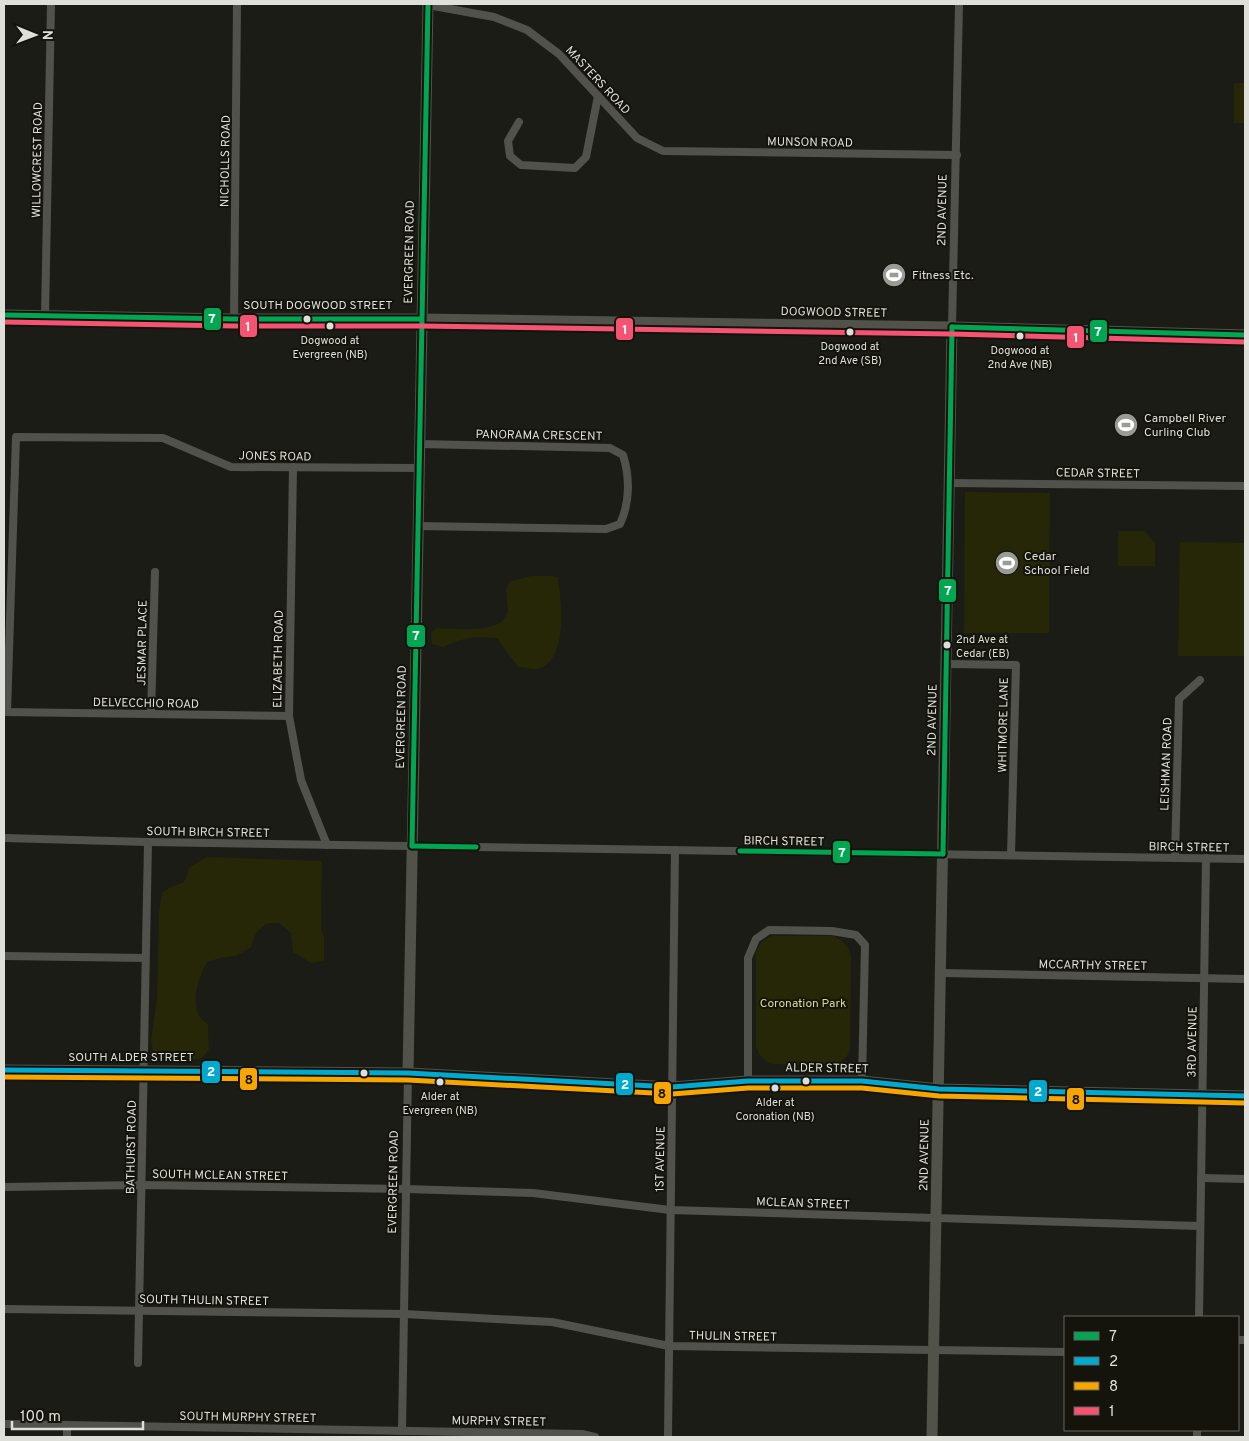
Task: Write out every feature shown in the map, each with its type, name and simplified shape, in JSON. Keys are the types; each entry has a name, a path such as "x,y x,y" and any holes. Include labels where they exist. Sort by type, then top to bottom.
{"street":[{"name":"WILLOWCREST ROAD","path":"45,316 51,4"},
{"name":"NICHOLLS ROAD","path":"234,319 238,4"},
{"name":"MASTERS ROAD","path":"428,4 494,17 527,30 559,54 637,138 663,151"},
{"name":"EVERGREEN ROAD","path":"402,1431 428,4"},
{"path":"952,4 959,4"},
{"name":"2ND AVENUE","path":"932,1437 959,4"},
{"path":"519,122 508,141 510,156 521,165 576,168 586,157 598,96"},
{"name":"MUNSON ROAD","path":"663,151 956,155"},
{"name":"SOUTH DOGWOOD STREET","path":"4,315 234,319 422,319"},
{"name":"DOGWOOD STREET","path":"422,319 952,327 1245,335"},
{"name":"JONES ROAD","path":"6,712 16,437 163,438 231,467 419,468"},
{"name":"PANORAMA CRESCENT","path":"418,526 606,529 620,524 626,511 627,493 627,468 622,455 610,448 419,444"},
{"name":"ELIZABETH ROAD","path":"293,467 288,716 301,780 327,845"},
{"name":"CEDAR STREET","path":"950,483 1245,486"},
{"name":"JESMAR PLACE","path":"151,714 155,572"},
{"name":"WHITMORE LANE","path":"947,664 1016,665 1011,855"},
{"name":"LEISHMAN ROAD","path":"1175,858 1179,699 1200,680"},
{"name":"DELVECCHIO ROAD","path":"6,712 288,716"},
{"name":"SOUTH BIRCH STREET","path":"4,838 412,846"},
{"name":"BATHURST ROAD","path":"138,1363 148,842"},
{"name":"BIRCH STREET","path":"412,846 1245,859"},
{"name":"1ST AVENUE","path":"668,1437 675,850"},
{"name":"3RD AVENUE","path":"1199,1316 1206,858"},
{"path":"748,1081 748,958 756,939 769,930 832,931 856,935 865,945 862,1081"},
{"path":"4,956 145,958"},
{"name":"MCCARTHY STREET","path":"941,973 1245,979"},
{"name":"SOUTH ALDER STREET","path":"4,1070 408,1073"},
{"name":"ALDER STREET","path":"408,1073 672,1087 748,1081 862,1081 939,1089 1245,1096"},
{"path":"1201,1178 1245,1179"},
{"name":"SOUTH MCLEAN STREET","path":"4,1187 141,1185 406,1189"},
{"name":"MCLEAN STREET","path":"406,1189 533,1193 670,1210 1200,1226"},
{"name":"SOUTH THULIN STREET","path":"4,1309 404,1314"},
{"name":"THULIN STREET","path":"404,1314 552,1322 669,1346 1064,1352"},
{"name":"SOUTH MURPHY STREET","path":"4,1424 402,1431"},
{"path":"67,1425 67,1437"},
{"name":"MURPHY STREET","path":"402,1431 582,1434 595,1437"}],"green space":[{"path":"1234,83 1245,83 1245,123 1234,123"},
{"name":"Cedar School Field","path":"965,492 1050,493 1049,633 964,633"},
{"path":"1118,531 1145,531 1155,543 1155,566 1118,566"},
{"path":"1180,542 1245,543 1245,656 1178,656"},
{"path":"531,576 552,576 558,578 561,630 554,655 547,664 537,669 518,667 497,638 469,638 443,647 432,644 431,633 437,628 480,629 501,622 508,612 506,590 509,582"},
{"path":"207,857 322,861 321,929 324,937 324,961 311,963 293,952 291,933 279,923 267,923 256,933 251,947 236,956 207,962 204,968 197,988 196,1002 199,1016 208,1024 209,1050 202,1058 181,1061 159,1059 154,1054 151,1041 157,998 159,912 162,893 184,882 190,867"},
{"name":"Coronation Park","path":"773,936 834,936 844,942 848,948 851,958 850,1050 839,1063 834,1065 773,1064 764,1060 759,1053 756,1047 756,952 762,942"}],"transit line":[{"name":"7","path":"412,846 428,4"},
{"name":"7","path":"4,315 234,319 421,319"},
{"name":"1","path":"4,322 952,334 1245,342"},
{"name":"7","path":"952,327 1245,335"},
{"name":"7","path":"943,854 952,327"},
{"name":"7","path":"412,846 476,847"},
{"name":"7","path":"740,851 943,854"},
{"name":"2","path":"4,1070 408,1073 672,1087 748,1081 862,1081 939,1089 1245,1096"},
{"name":"8","path":"4,1077 408,1080 672,1094 748,1088 862,1088 939,1096 1245,1103"}],"place":[{"name":"Fitness Etc.","path":"894,275"},
{"name":"Dogwood at Evergreen (NB)","path":"330,326"},
{"name":"Dogwood at 2nd Ave (SB)","path":"850,332"},
{"name":"Dogwood at 2nd Ave (NB)","path":"1020,336"},
{"name":"Campbell River Curling Club","path":"1126,425"},
{"name":"Cedar School Field","path":"1007,563"},
{"name":"2nd Ave at Cedar (EB)","path":"947,645"},
{"name":"Alder at Evergreen (NB)","path":"440,1082"},
{"name":"Alder at Coronation (NB)","path":"775,1088"}]}
